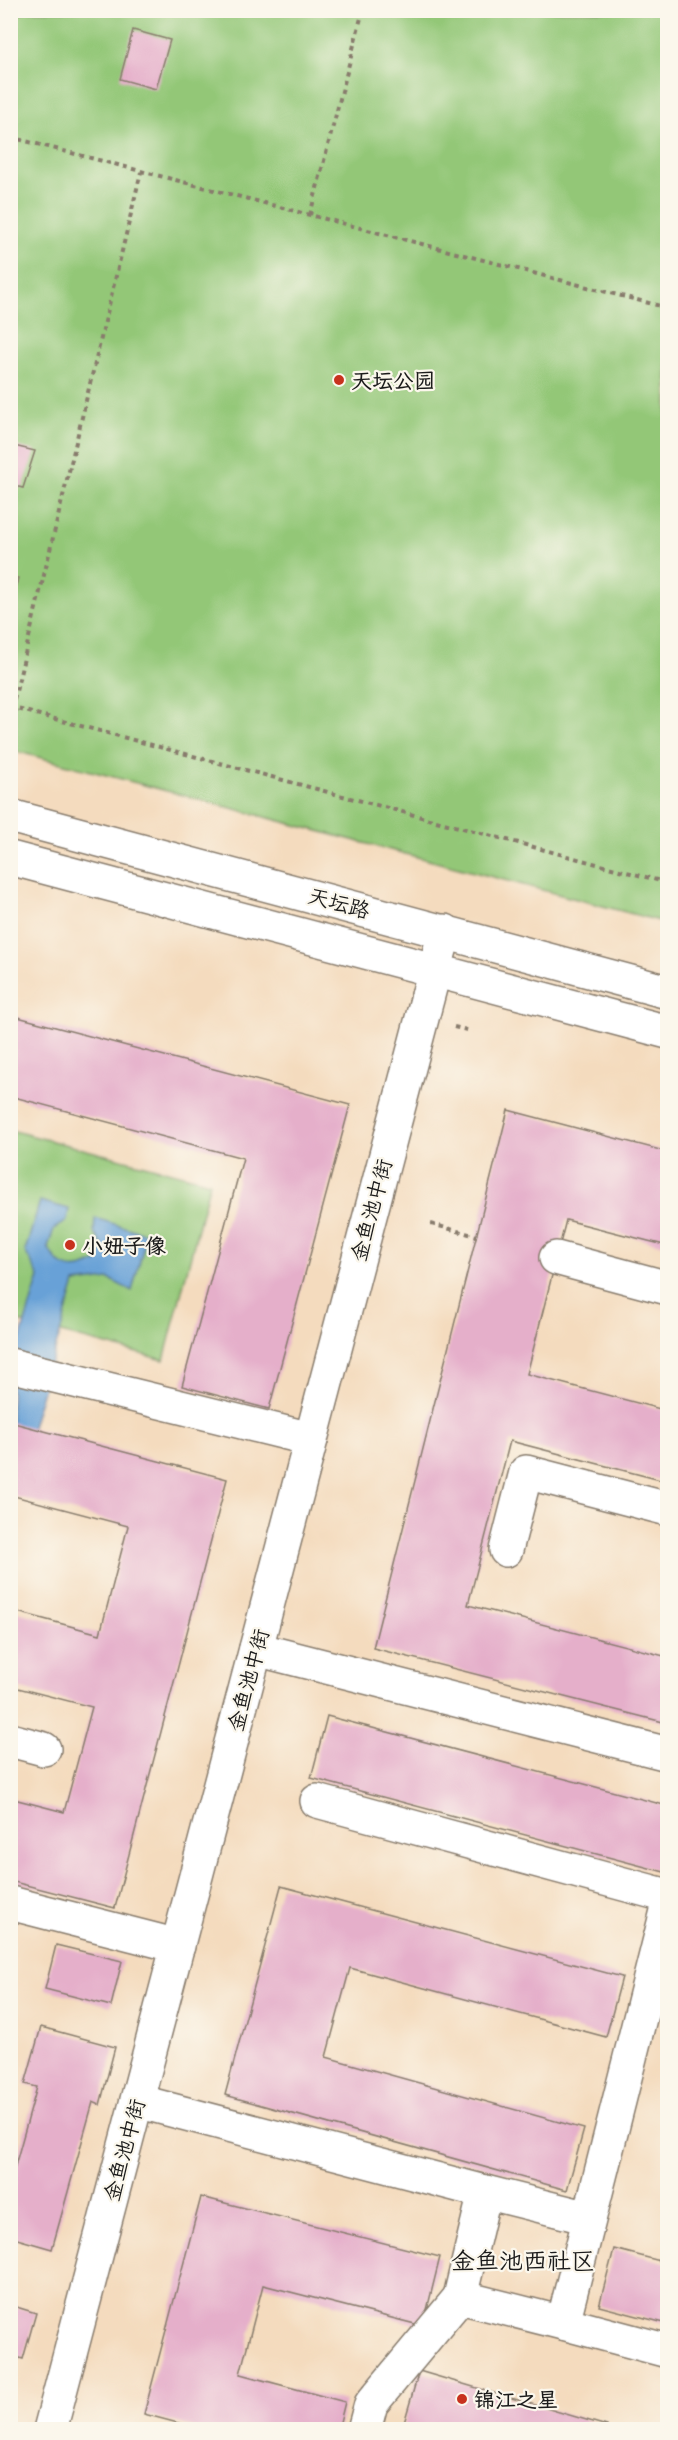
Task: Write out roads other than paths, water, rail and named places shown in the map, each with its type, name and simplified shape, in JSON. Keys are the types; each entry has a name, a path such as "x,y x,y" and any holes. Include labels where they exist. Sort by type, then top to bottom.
{"street":[{"name":"天坛路","path":"10,816 668,992"},
{"name":"天坛路","path":"10,858 434,972 668,1032"},
{"name":"金鱼池中街","path":"50,2430 445,931"},
{"path":"556,1258 668,1288"},
{"path":"10,1365 311,1439"},
{"path":"506,1550 526,1472 668,1509"},
{"path":"256,1649 668,1754"},
{"path":"10,1740 44,1749"},
{"path":"317,1801 668,1896"},
{"path":"10,1902 178,1946"},
{"path":"563,2323 668,1907"},
{"path":"136,2102 589,2218"},
{"path":"364,2430 371,2404 460,2297 485,2192"},
{"path":"460,2297 668,2351"}],"water":[{"path":"40,1201 69,1209 67,1220 54,1229 48,1247 63,1266 69,1268 83,1267 98,1261 102,1245 94,1232 95,1218 147,1234 132,1291 109,1279 75,1283 11,1497 11,1368 39,1277 25,1251"}],"place":[{"name":"天坛公园","path":"339,380"},
{"name":"小妞子像","path":"70,1245"},
{"name":"锦江之星","path":"462,2399"}],"district":[{"name":"金鱼池西社区","path":"523,2260"}]}
